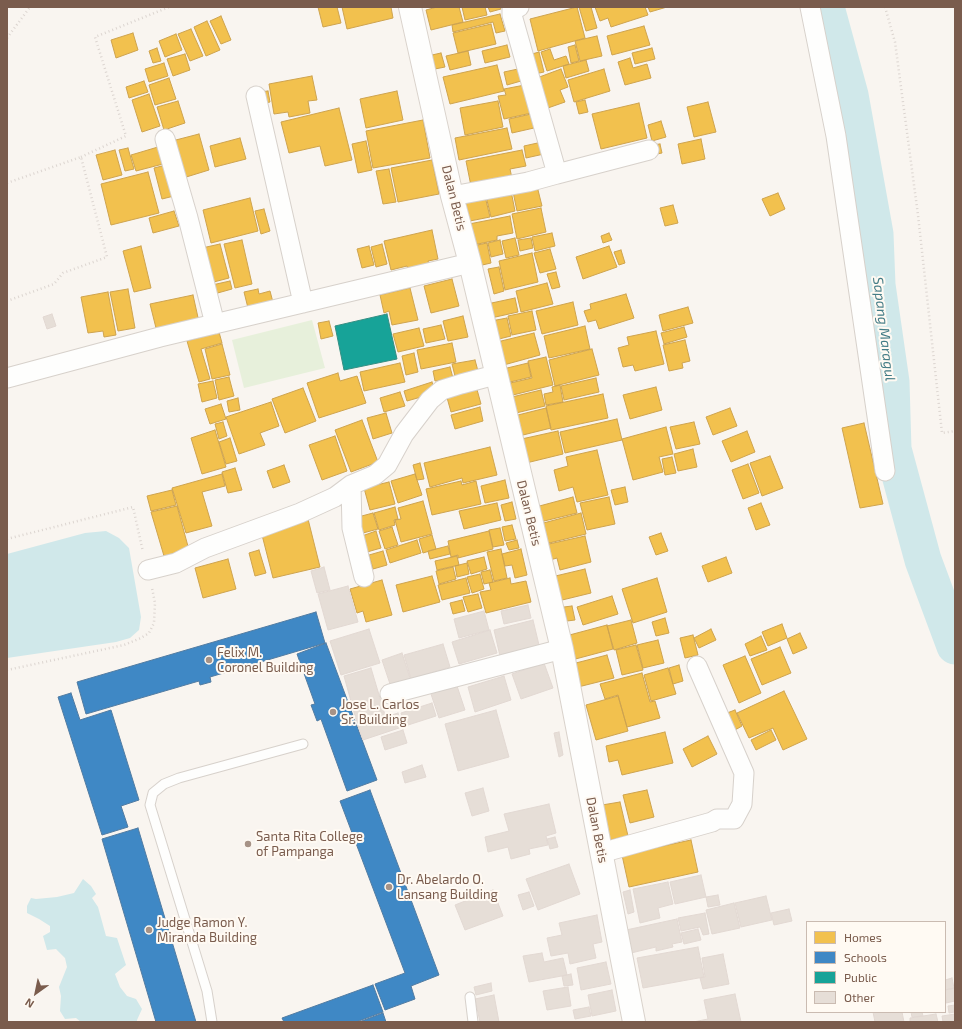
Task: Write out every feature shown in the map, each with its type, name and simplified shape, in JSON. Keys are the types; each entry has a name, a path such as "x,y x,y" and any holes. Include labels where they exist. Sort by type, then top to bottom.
{"street":[{"name":"Dalan Betis","path":"410,7 452,196 470,263 562,649 634,1022"},
{"path":"519,7 512,10 512,15 557,174"},
{"path":"810,7 836,136 885,471"},
{"path":"256,96 303,303"},
{"path":"165,139 188,218 215,324"},
{"path":"452,196 528,182 649,150"},
{"path":"7,378 160,337 470,263"},
{"path":"148,570 176,563 205,548 300,513 335,497 351,486 375,475 387,465 404,434 430,400 442,390 496,375"},
{"path":"351,486 352,528 364,577"},
{"path":"390,694 562,649"},
{"path":"601,853 712,822 717,819 734,819 742,804 744,773 697,666"}],"lane":[{"path":"212,1022 207,991 150,805 153,793 164,784 179,778 304,744"},
{"path":"470,997 473,1022"}],"path":[{"path":"7,38 30,7"},
{"path":"7,183 81,157 126,136 95,37 169,7"},
{"path":"885,7 895,42 918,215 942,433 955,431"},
{"path":"7,301 54,284 63,273 106,257 81,157"},
{"path":"7,538 133,507 155,603 154,623 149,633 124,645 7,670"}],"green space":[{"path":"312,320 325,368 244,388 232,340"}],"water":[{"path":"106,531 119,538 129,548 141,617 139,630 130,638 116,642 7,658 7,554 85,533"},
{"path":"83,879 91,886 96,894 92,898 98,907 106,936 117,938 126,965 115,974 120,987 127,996 136,999 142,1009 137,1022 81,1022 76,1018 65,1019 60,1011 61,996 59,987 67,967 65,958 56,949 47,950 43,936 50,932 50,926 27,913 27,906 31,898 57,897 74,893"}],"building: Homes":[{"path":"318,7 337,7 341,23 323,27"},
{"path":"342,7 391,7 393,18 347,29"},
{"path":"437,7 459,7 463,22 431,30 426,10"},
{"path":"462,7 485,7 487,15 465,20"},
{"path":"488,7 500,7 501,9 490,12"},
{"path":"577,7 585,38 538,51 530,19"},
{"path":"579,7 591,7 597,28 586,31"},
{"path":"595,7 645,7 648,15 611,27 608,18 600,21"},
{"path":"648,7 667,7 650,12"},
{"path":"500,14 505,31 496,33 493,22 453,32 452,25"},
{"path":"221,16 231,40 221,44 210,21"},
{"path":"207,21 220,50 206,56 194,27"},
{"path":"491,24 496,44 458,53 453,33"},
{"path":"644,26 650,45 612,55 607,36"},
{"path":"191,29 203,56 190,61 178,34"},
{"path":"133,33 138,50 116,58 111,40"},
{"path":"176,34 182,50 165,57 159,41"},
{"path":"597,36 602,56 580,61 575,41"},
{"path":"507,45 510,57 485,63 482,51"},
{"path":"575,45 579,61 571,63 568,47"},
{"path":"157,48 161,61 153,63 149,51"},
{"path":"652,48 655,59 635,64 632,53"},
{"path":"550,49 554,60 566,56 569,64 547,71 541,52"},
{"path":"468,51 471,65 450,70 446,56"},
{"path":"539,52 544,72 530,75 525,56"},
{"path":"441,53 445,67 435,69 432,55"},
{"path":"185,54 190,70 173,76 167,59"},
{"path":"630,58 633,68 647,64 651,78 625,85 618,62"},
{"path":"586,60 589,71 566,78 563,66"},
{"path":"164,63 168,76 149,82 145,69"},
{"path":"497,65 504,91 450,104 443,77"},
{"path":"518,69 521,81 507,85 504,72"},
{"path":"561,69 568,87 560,90 565,102 545,109 534,79"},
{"path":"604,69 610,91 574,102 568,80"},
{"path":"312,76 317,100 308,101 310,113 289,117 288,112 274,114 269,84"},
{"path":"169,78 176,99 155,105 149,85"},
{"path":"144,81 148,92 129,98 126,87"},
{"path":"530,84 536,112 504,119 498,96 506,95 504,89"},
{"path":"268,91 270,102 261,104 259,92"},
{"path":"397,91 403,120 366,128 360,99"},
{"path":"149,94 160,126 142,132 132,100"},
{"path":"585,100 588,112 579,114 576,102"},
{"path":"178,101 185,123 164,130 157,107"},
{"path":"498,101 503,127 465,135 460,108"},
{"path":"708,102 716,132 694,137 687,107"},
{"path":"639,103 647,138 601,149 592,114"},
{"path":"339,108 352,160 325,166 320,146 289,153 281,122"},
{"path":"531,114 534,128 512,133 509,119"},
{"path":"423,120 430,158 373,168 366,131"},
{"path":"661,121 666,137 652,141 648,125"},
{"path":"507,128 512,149 459,160 455,138"},
{"path":"199,134 209,170 183,178 172,141"},
{"path":"240,138 246,159 215,167 210,146"},
{"path":"701,139 705,159 682,164 678,144"},
{"path":"366,141 372,170 358,173 352,144"},
{"path":"542,142 544,154 526,158 524,146"},
{"path":"660,144 662,153 652,155 651,145"},
{"path":"158,147 163,164 136,171 131,155"},
{"path":"128,148 134,169 125,171 119,150"},
{"path":"115,150 122,175 103,180 96,155"},
{"path":"522,150 526,166 510,169 513,183 472,191 466,161"},
{"path":"432,160 439,194 398,202 391,168"},
{"path":"166,165 174,196 162,199 154,168"},
{"path":"389,169 396,202 383,204 376,171"},
{"path":"148,172 159,213 111,225 101,184"},
{"path":"536,182 542,206 517,211 512,187"},
{"path":"510,186 515,211 491,217 485,192"},
{"path":"484,192 490,217 470,221 464,196"},
{"path":"778,193 785,209 770,216 762,199"},
{"path":"250,198 258,231 211,243 203,210"},
{"path":"673,205 678,223 665,226 660,208"},
{"path":"541,208 546,232 517,239 512,214"},
{"path":"264,209 270,231 261,234 255,211"},
{"path":"174,211 179,226 153,233 149,218"},
{"path":"510,216 513,233 497,236 497,240 473,245 469,224"},
{"path":"432,230 438,259 428,261 430,268 409,273 407,266 391,270 384,241"},
{"path":"552,233 555,246 535,251 532,237"},
{"path":"609,233 612,240 603,243 601,236"},
{"path":"515,238 519,255 506,258 502,241"},
{"path":"531,238 533,248 520,251 518,240"},
{"path":"242,240 252,284 235,288 224,244"},
{"path":"500,240 503,254 491,257 488,243"},
{"path":"487,243 491,263 478,266 473,246"},
{"path":"220,244 229,278 210,283 202,248"},
{"path":"382,244 387,264 376,267 371,247"},
{"path":"141,246 151,288 134,292 123,251"},
{"path":"369,246 374,265 362,268 357,249"},
{"path":"609,246 617,267 583,279 576,257"},
{"path":"550,249 556,269 540,273 534,253"},
{"path":"621,250 625,263 619,265 614,252"},
{"path":"532,253 538,282 505,290 499,261"},
{"path":"499,267 504,291 494,294 488,269"},
{"path":"556,272 560,287 552,289 547,274"},
{"path":"452,279 459,306 431,313 424,286"},
{"path":"230,281 232,289 214,294 212,285"},
{"path":"547,283 553,304 521,312 516,291"},
{"path":"410,288 418,320 392,325 389,311 384,313 380,295"},
{"path":"128,289 135,328 118,331 110,292"},
{"path":"258,289 259,294 270,291 274,306 249,312 244,292"},
{"path":"108,292 116,335 104,337 103,331 88,333 81,297"},
{"path":"626,294 634,318 599,329 596,320 588,322 584,311 591,309 590,304"},
{"path":"193,295 199,322 157,332 150,304"},
{"path":"515,298 518,312 491,318 487,304"},
{"path":"573,302 578,325 542,334 536,311"},
{"path":"688,307 693,323 663,331 659,315"},
{"path":"532,311 536,330 512,335 508,316"},
{"path":"463,316 468,337 448,341 443,321"},
{"path":"507,318 511,336 495,340 491,321"},
{"path":"329,321 333,336 321,339 318,323"},
{"path":"441,325 445,339 426,343 423,329"},
{"path":"585,326 590,349 549,358 544,336"},
{"path":"684,327 687,337 664,344 661,333"},
{"path":"419,328 424,346 398,352 393,334"},
{"path":"656,331 664,364 635,371 633,365 623,367 618,348 629,345 627,337"},
{"path":"219,332 222,343 201,349 210,379 199,382 187,341"},
{"path":"534,333 540,355 500,366 493,343"},
{"path":"685,340 690,361 682,363 683,368 669,371 663,345"},
{"path":"452,343 456,362 421,369 417,350"},
{"path":"222,344 230,375 212,379 205,349"},
{"path":"592,349 599,375 555,386 549,360"},
{"path":"414,353 418,372 406,375 402,356"},
{"path":"546,357 553,385 509,396 506,384 532,378 528,361"},
{"path":"475,360 478,371 455,376 452,364"},
{"path":"400,363 405,382 364,391 360,372"},
{"path":"528,363 531,377 506,383 503,369"},
{"path":"450,367 453,378 435,381 433,371"},
{"path":"338,373 340,381 357,376 366,403 319,418 307,383"},
{"path":"229,377 234,396 219,400 215,380"},
{"path":"596,378 599,392 564,400 561,386"},
{"path":"213,381 217,398 202,402 198,384"},
{"path":"432,382 435,393 407,401 404,391"},
{"path":"560,385 563,402 546,405 544,394 553,392 552,387"},
{"path":"476,386 481,404 451,412 446,394"},
{"path":"656,387 662,410 630,419 623,395"},
{"path":"303,388 316,421 285,433 272,399"},
{"path":"541,390 545,406 516,413 512,397"},
{"path":"400,392 405,406 384,412 380,398"},
{"path":"603,394 608,418 551,430 546,406"},
{"path":"238,398 240,410 229,412 227,401"},
{"path":"271,402 279,426 260,433 265,445 239,454 226,417"},
{"path":"221,404 226,419 210,424 205,409"},
{"path":"480,407 483,421 455,429 451,415"},
{"path":"546,408 551,428 515,437 510,417"},
{"path":"730,408 737,426 713,435 706,417"},
{"path":"386,413 392,433 373,439 367,418"},
{"path":"617,419 622,440 565,453 560,432"},
{"path":"362,420 378,462 351,472 335,430"},
{"path":"223,422 227,436 219,439 215,424"},
{"path":"694,422 700,444 676,449 670,427"},
{"path":"864,423 883,504 860,508 842,428"},
{"path":"666,427 673,454 659,457 663,472 633,480 622,439"},
{"path":"215,430 226,467 202,474 191,438"},
{"path":"558,431 563,454 522,464 517,440"},
{"path":"747,431 755,452 731,462 722,441"},
{"path":"335,436 347,471 322,480 309,445"},
{"path":"230,438 237,461 226,464 219,442"},
{"path":"490,447 497,475 463,483 462,478 430,487 424,463"},
{"path":"693,449 697,467 678,471 674,454"},
{"path":"597,450 608,495 577,502 573,487 559,491 554,470 568,466 566,457"},
{"path":"770,456 783,488 762,496 750,463"},
{"path":"672,457 676,473 665,475 662,459"},
{"path":"420,463 424,479 417,480 413,465"},
{"path":"748,464 759,493 743,499 732,470"},
{"path":"284,465 290,482 273,488 267,471"},
{"path":"235,468 242,490 228,493 222,472"},
{"path":"222,474 225,486 202,492 212,526 186,533 172,488"},
{"path":"415,474 422,495 398,503 391,481"},
{"path":"505,480 509,498 485,503 481,486"},
{"path":"461,481 462,485 476,481 481,504 432,515 426,489"},
{"path":"389,482 395,504 370,510 364,488"},
{"path":"625,487 628,502 615,505 611,490"},
{"path":"172,490 176,505 151,511 147,496"},
{"path":"573,497 577,513 536,523 532,508"},
{"path":"609,497 615,524 587,530 580,503"},
{"path":"423,501 432,534 401,542 395,520 401,519 398,508"},
{"path":"512,502 516,519 505,521 501,505"},
{"path":"497,503 501,520 464,529 459,511"},
{"path":"761,503 770,525 756,530 748,508"},
{"path":"177,506 189,550 164,556 151,512"},
{"path":"395,507 398,519 394,520 395,525 379,530 374,513"},
{"path":"373,513 378,529 363,533 358,517"},
{"path":"581,513 586,534 541,545 536,525"},
{"path":"308,519 320,567 273,578 261,531"},
{"path":"512,525 516,539 505,541 502,527"},
{"path":"392,527 398,545 385,549 379,531"},
{"path":"500,528 504,545 493,547 489,530"},
{"path":"376,531 381,548 367,552 362,536"},
{"path":"489,531 493,549 458,558 458,555 451,557 448,541"},
{"path":"661,533 668,551 656,555 649,537"},
{"path":"432,535 436,549 423,553 419,539"},
{"path":"585,536 591,562 560,570 557,558 543,562 540,546"},
{"path":"417,540 421,553 390,563 386,550"},
{"path":"517,540 519,548 509,550 506,543"},
{"path":"448,546 450,554 430,559 428,551"},
{"path":"501,549 507,578 494,581 487,552"},
{"path":"521,549 527,575 515,578 512,565 505,566 502,554"},
{"path":"259,550 266,573 255,576 249,553"},
{"path":"383,551 387,565 373,569 369,555"},
{"path":"457,556 459,565 437,570 435,561"},
{"path":"484,557 487,569 471,574 467,561"},
{"path":"726,557 732,573 708,582 702,566"},
{"path":"228,559 236,589 203,598 195,568"},
{"path":"467,563 469,574 457,577 455,566"},
{"path":"453,567 456,579 439,584 436,571"},
{"path":"585,569 591,593 554,602 547,578"},
{"path":"490,570 493,582 484,584 481,572"},
{"path":"480,574 484,589 472,593 467,577"},
{"path":"432,576 440,602 403,612 396,585"},
{"path":"466,578 470,593 442,600 438,585"},
{"path":"510,578 511,584 526,581 531,602 486,613 480,592 491,590 489,583"},
{"path":"657,578 667,612 633,623 622,589"},
{"path":"382,580 392,615 366,622 363,611 357,613 350,589"},
{"path":"478,594 482,608 468,612 463,597"},
{"path":"612,596 618,614 583,625 577,607"},
{"path":"462,600 465,611 453,614 450,603"},
{"path":"572,606 575,620 567,621 564,607"},
{"path":"665,618 669,633 656,636 652,622"},
{"path":"631,620 637,643 614,650 607,626"},
{"path":"782,624 787,638 768,646 762,632"},
{"path":"607,625 613,649 568,661 562,637"},
{"path":"711,629 716,640 699,648 694,638"},
{"path":"800,633 807,648 793,654 787,639"},
{"path":"693,635 698,655 685,658 680,638"},
{"path":"761,636 767,650 750,656 745,644"},
{"path":"658,640 664,663 643,668 637,645"},
{"path":"636,645 643,670 622,675 616,650"},
{"path":"780,647 791,673 762,685 751,659"},
{"path":"607,655 614,678 578,687 572,664"},
{"path":"745,656 761,693 739,703 723,665"},
{"path":"679,665 683,681 673,684 669,668"},
{"path":"668,668 676,694 651,701 644,675"},
{"path":"642,673 650,702 655,701 660,718 627,727 618,695 605,699 600,684"},
{"path":"784,691 807,739 783,750 773,728 749,738 737,713"},
{"path":"618,696 628,731 596,740 586,705"},
{"path":"735,710 742,726 735,730 727,713"},
{"path":"771,730 776,740 756,750 751,740"},
{"path":"665,732 673,763 622,775 618,760 609,762 606,746"},
{"path":"708,736 717,754 692,767 683,749"},
{"path":"647,790 654,817 630,823 623,795"},
{"path":"620,802 628,836 610,840 602,805"},
{"path":"691,840 698,872 629,887 622,855"}],"building: Schools":[{"name":"Felix M. Coronel Building","path":"316,612 325,643 210,677 211,682 200,685 199,681 86,714 77,682"},
{"name":"Jose L. Carlos Sr. Building","path":"326,643 377,780 347,791 321,719 317,721 311,705 315,704 297,654"},
{"path":"71,693 80,720 111,710 139,800 121,806 128,827 102,835 58,697"},
{"name":"Dr. Abelardo O. Lansang Building","path":"370,790 439,975 411,986 415,999 385,1010 375,984 405,973 340,801"},
{"name":"Judge Ramon Y. Miranda Building","path":"138,828 196,1022 156,1022 102,839"},
{"path":"373,985 383,1012 356,1022 284,1022 282,1018"},
{"path":"383,1013 386,1022 359,1022"}],"building: Public":[{"path":"387,314 397,359 344,370 335,326"}],"building: Other":[{"path":"52,314 56,326 47,329 43,317"},
{"path":"324,567 330,590 317,593 311,571"},
{"path":"348,586 358,622 328,630 318,594"},
{"path":"528,605 531,618 504,624 501,611"},
{"path":"484,611 489,630 459,638 454,619"},
{"path":"533,620 539,645 500,656 494,630"},
{"path":"369,629 380,663 341,675 330,641"},
{"path":"490,630 497,653 459,664 452,642"},
{"path":"443,644 450,667 411,679 404,655"},
{"path":"402,653 411,681 391,687 382,660"},
{"path":"544,663 553,688 521,699 512,674"},
{"path":"371,668 385,715 357,723 344,676"},
{"path":"504,676 511,700 475,712 468,687"},
{"path":"456,683 465,710 439,718 430,691"},
{"path":"432,703 436,716 405,726 401,713"},
{"path":"496,710 509,757 458,771 445,724"},
{"path":"398,713 402,727 363,740 358,726"},
{"path":"403,730 407,743 385,750 381,737"},
{"path":"559,732 563,755 559,757 554,733"},
{"path":"422,765 426,777 405,783 402,772"},
{"path":"483,788 489,811 472,816 465,793"},
{"path":"549,804 556,833 546,836 548,845 529,849 530,854 511,859 508,847 488,852 485,837 509,831 504,814"},
{"path":"555,837 558,847 550,849 547,839"},
{"path":"569,864 580,894 538,910 526,879"},
{"path":"701,875 706,897 675,904 670,882"},
{"path":"668,882 673,904 658,908 660,918 640,923 633,889"},
{"path":"493,890 503,916 465,930 455,905"},
{"path":"630,890 634,912 628,914 623,892"},
{"path":"529,892 534,906 523,910 518,895"},
{"path":"718,895 720,905 708,907 706,897"},
{"path":"766,896 772,920 741,927 735,903"},
{"path":"734,903 740,928 712,934 706,910"},
{"path":"789,909 792,921 774,925 771,913"},
{"path":"705,913 709,934 703,935 700,927 681,931 678,918"},
{"path":"597,915 602,942 593,944 596,958 570,964 568,953 551,956 547,938 562,935 559,923"},
{"path":"677,919 682,942 672,944 673,947 656,951 656,947 631,953 626,930"},
{"path":"698,929 701,940 684,944 681,933"},
{"path":"698,947 704,977 643,988 637,958"},
{"path":"542,953 544,962 563,958 567,975 529,982 523,956"},
{"path":"723,954 729,984 703,989 700,978 705,977 702,958"},
{"path":"606,962 611,984 581,990 577,968"},
{"path":"571,974 573,985 564,986 562,976"},
{"path":"952,978 954,988 946,990 946,980"},
{"path":"491,983 492,991 476,995 474,987"},
{"path":"568,987 571,1006 547,1010 543,991"},
{"path":"955,988 955,1001 946,1003 946,990"},
{"path":"612,990 616,1011 592,1016 588,995"},
{"path":"735,994 741,1022 693,1022 708,1019 704,1000"},
{"path":"494,995 499,1022 480,1022 475,999"},
{"path":"955,1005 955,1012 949,1013 948,1006"},
{"path":"589,1007 591,1016 575,1019 573,1010"},
{"path":"873,1013 902,1013 904,1022 875,1022"},
{"path":"911,1013 922,1013 923,1016 912,1017"},
{"path":"936,1014 938,1022 910,1022 910,1018"},
{"path":"955,1014 955,1022 943,1022 942,1016"}],"waterway":[{"name":"Sapang Maragul","path":"826,7 850,95 875,234 877,285 891,382 893,449 923,560 955,646"}],"place":[{"name":"Felix M. Coronel Building","path":"209,660"},
{"name":"Jose L. Carlos Sr. Building","path":"333,712"},
{"name":"Santa Rita College of Pampanga","path":"248,844"},
{"name":"Dr. Abelardo O. Lansang Building","path":"389,887"},
{"name":"Judge Ramon Y. Miranda Building","path":"149,930"}]}
